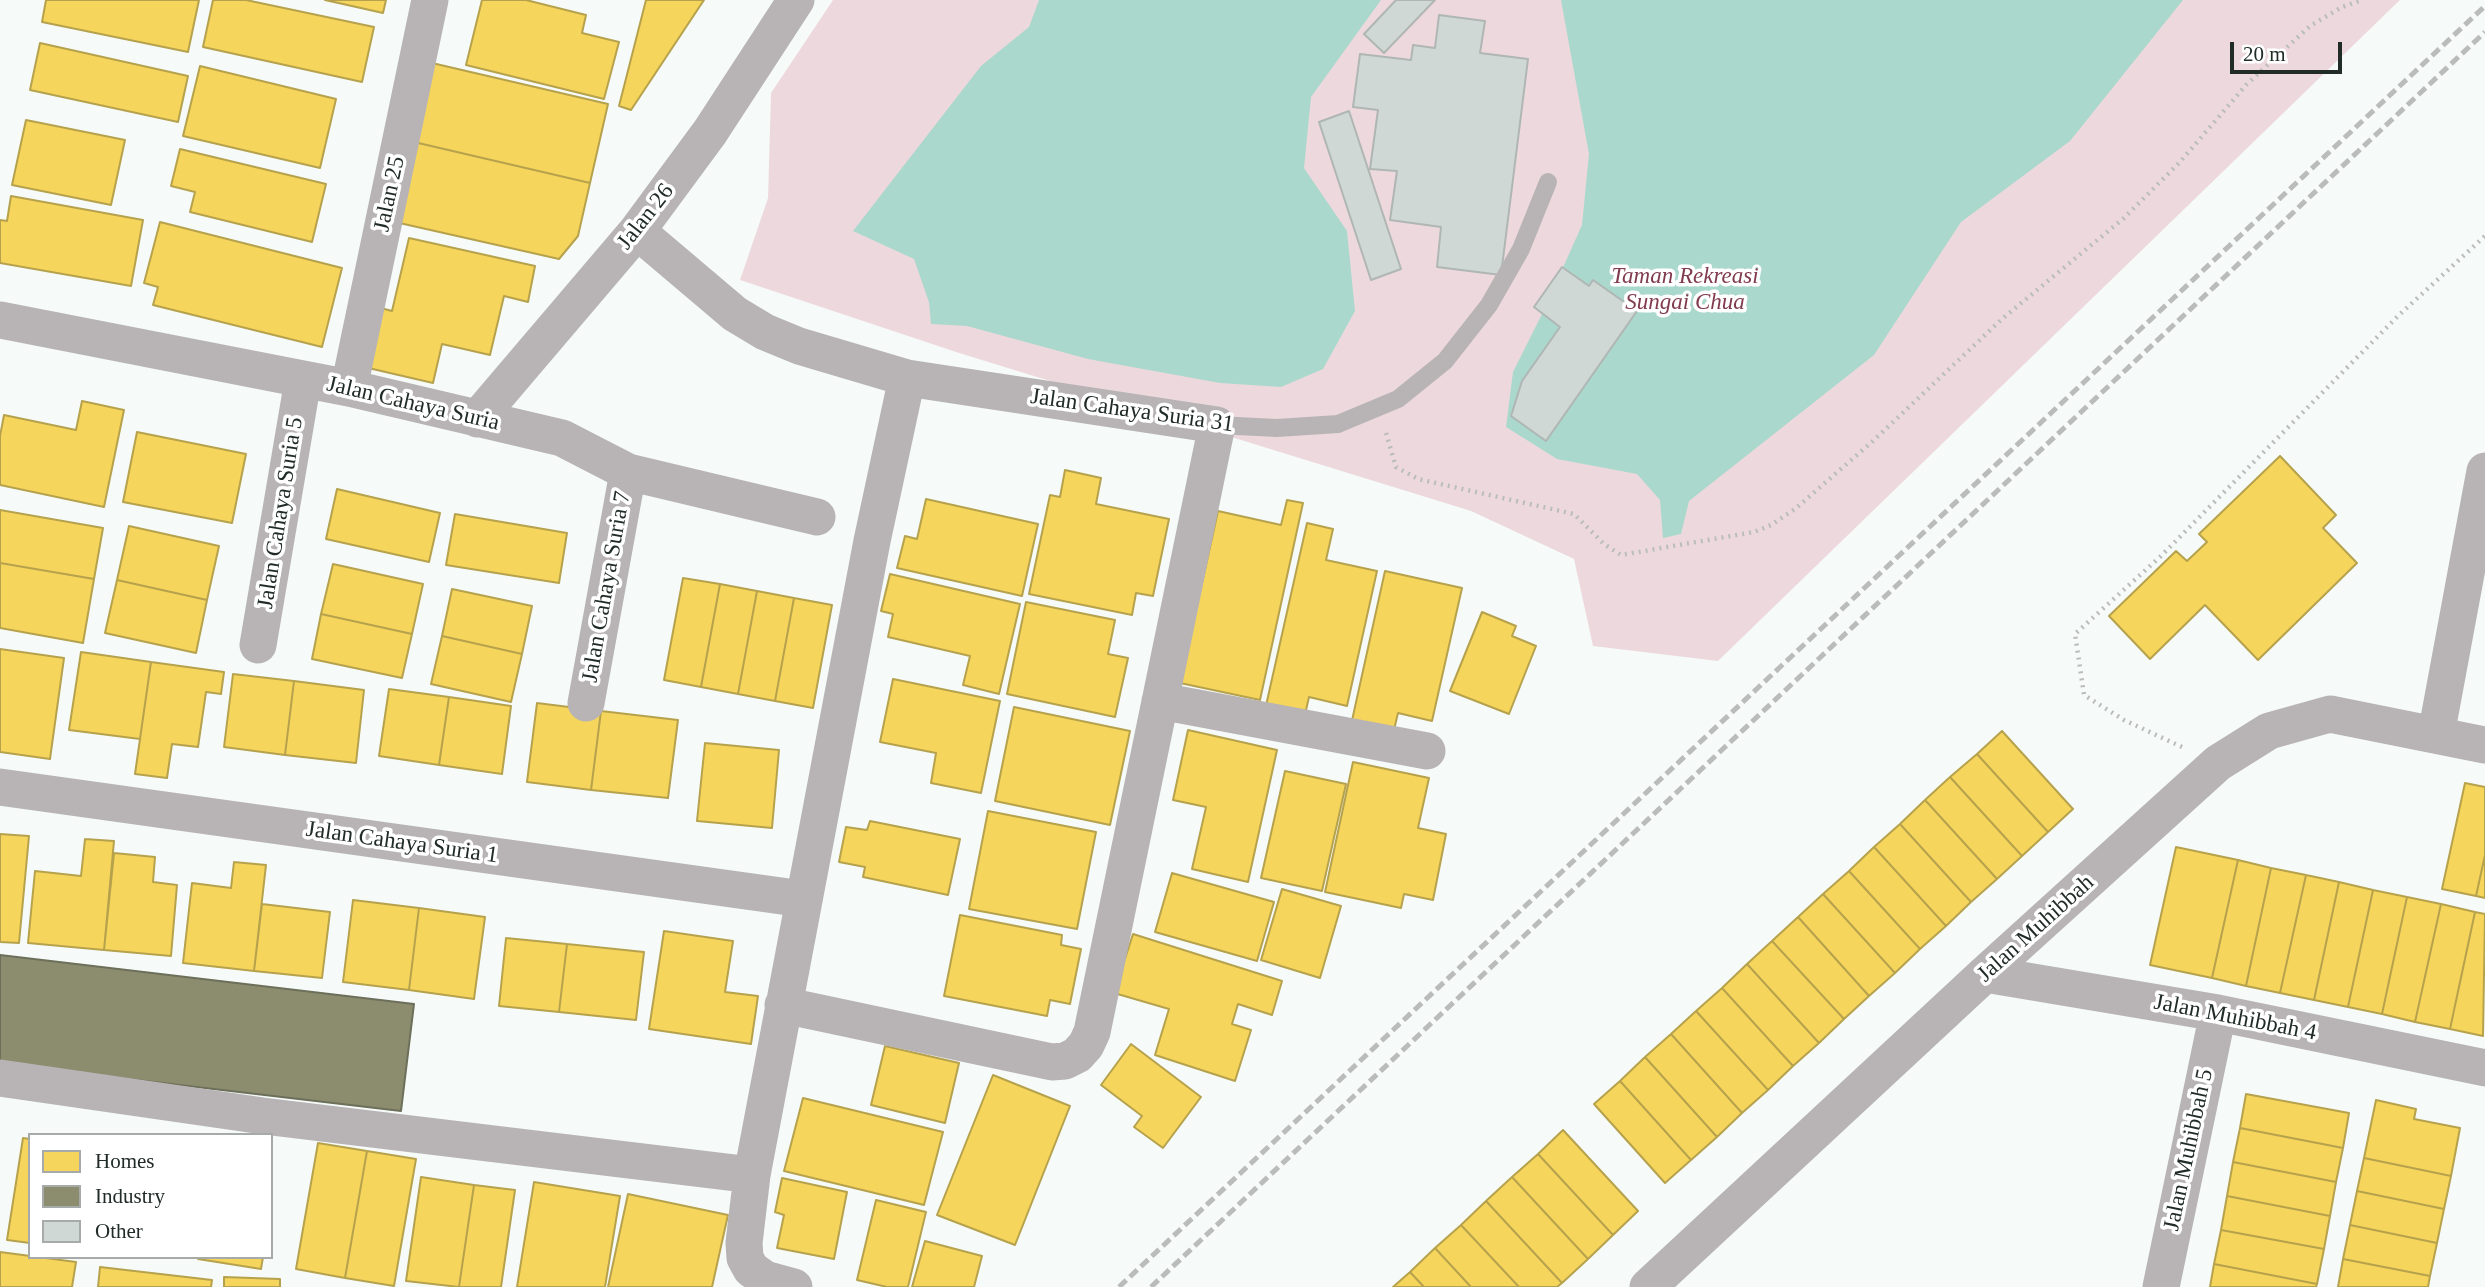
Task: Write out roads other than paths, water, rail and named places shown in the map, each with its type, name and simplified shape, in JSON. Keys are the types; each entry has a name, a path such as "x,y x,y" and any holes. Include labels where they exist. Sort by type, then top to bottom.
{"street":[{"name":"Jalan 25","path":"349,388 430,0"},
{"name":"Jalan 26","path":"477,419 637,231 710,132 796,0"},
{"name":"Jalan Cahaya Suria 31","path":"637,231 735,314 765,332 799,346 907,378 1217,425"},
{"name":"Jalan Cahaya Suria","path":"0,320 349,388 562,439 628,472 817,517"},
{"path":"794,1287 765,1279 751,1269 745,1258 744,1243 752,1175 869,554 907,378"},
{"name":"Jalan Cahaya Suria 5","path":"258,645 303,380"},
{"path":"783,1005 1052,1062 1065,1061 1077,1055 1086,1045 1092,1032 1217,425"},
{"path":"2436,735 2485,471"},
{"name":"Jalan Cahaya Suria 7","path":"586,702 628,472"},
{"path":"1160,701 1427,751"},
{"name":"Jalan Muhibbah","path":"1648,1287 1985,974 2218,763 2269,731 2330,714 2485,744"},
{"name":"Jalan Cahaya Suria 1","path":"0,787 803,899"},
{"name":"Jalan Muhibbah 4","path":"1985,974 2218,1013 2485,1068"},
{"name":"Jalan Muhibbah 5","path":"2161,1287 2218,1013"},
{"path":"0,1078 276,1117 752,1175"}],"lane":[{"name":"Jalan Cahaya Suria 31","path":"1217,425 1277,428 1338,424 1398,399 1445,361 1489,305 1521,249 1548,182"}],"railway":[{"path":"1119,1287 2485,6"},
{"path":"1151,1287 2485,32"}],"park label":[{"name":"Taman Rekreasi Sungai Chua","path":"1685,290"}]}
